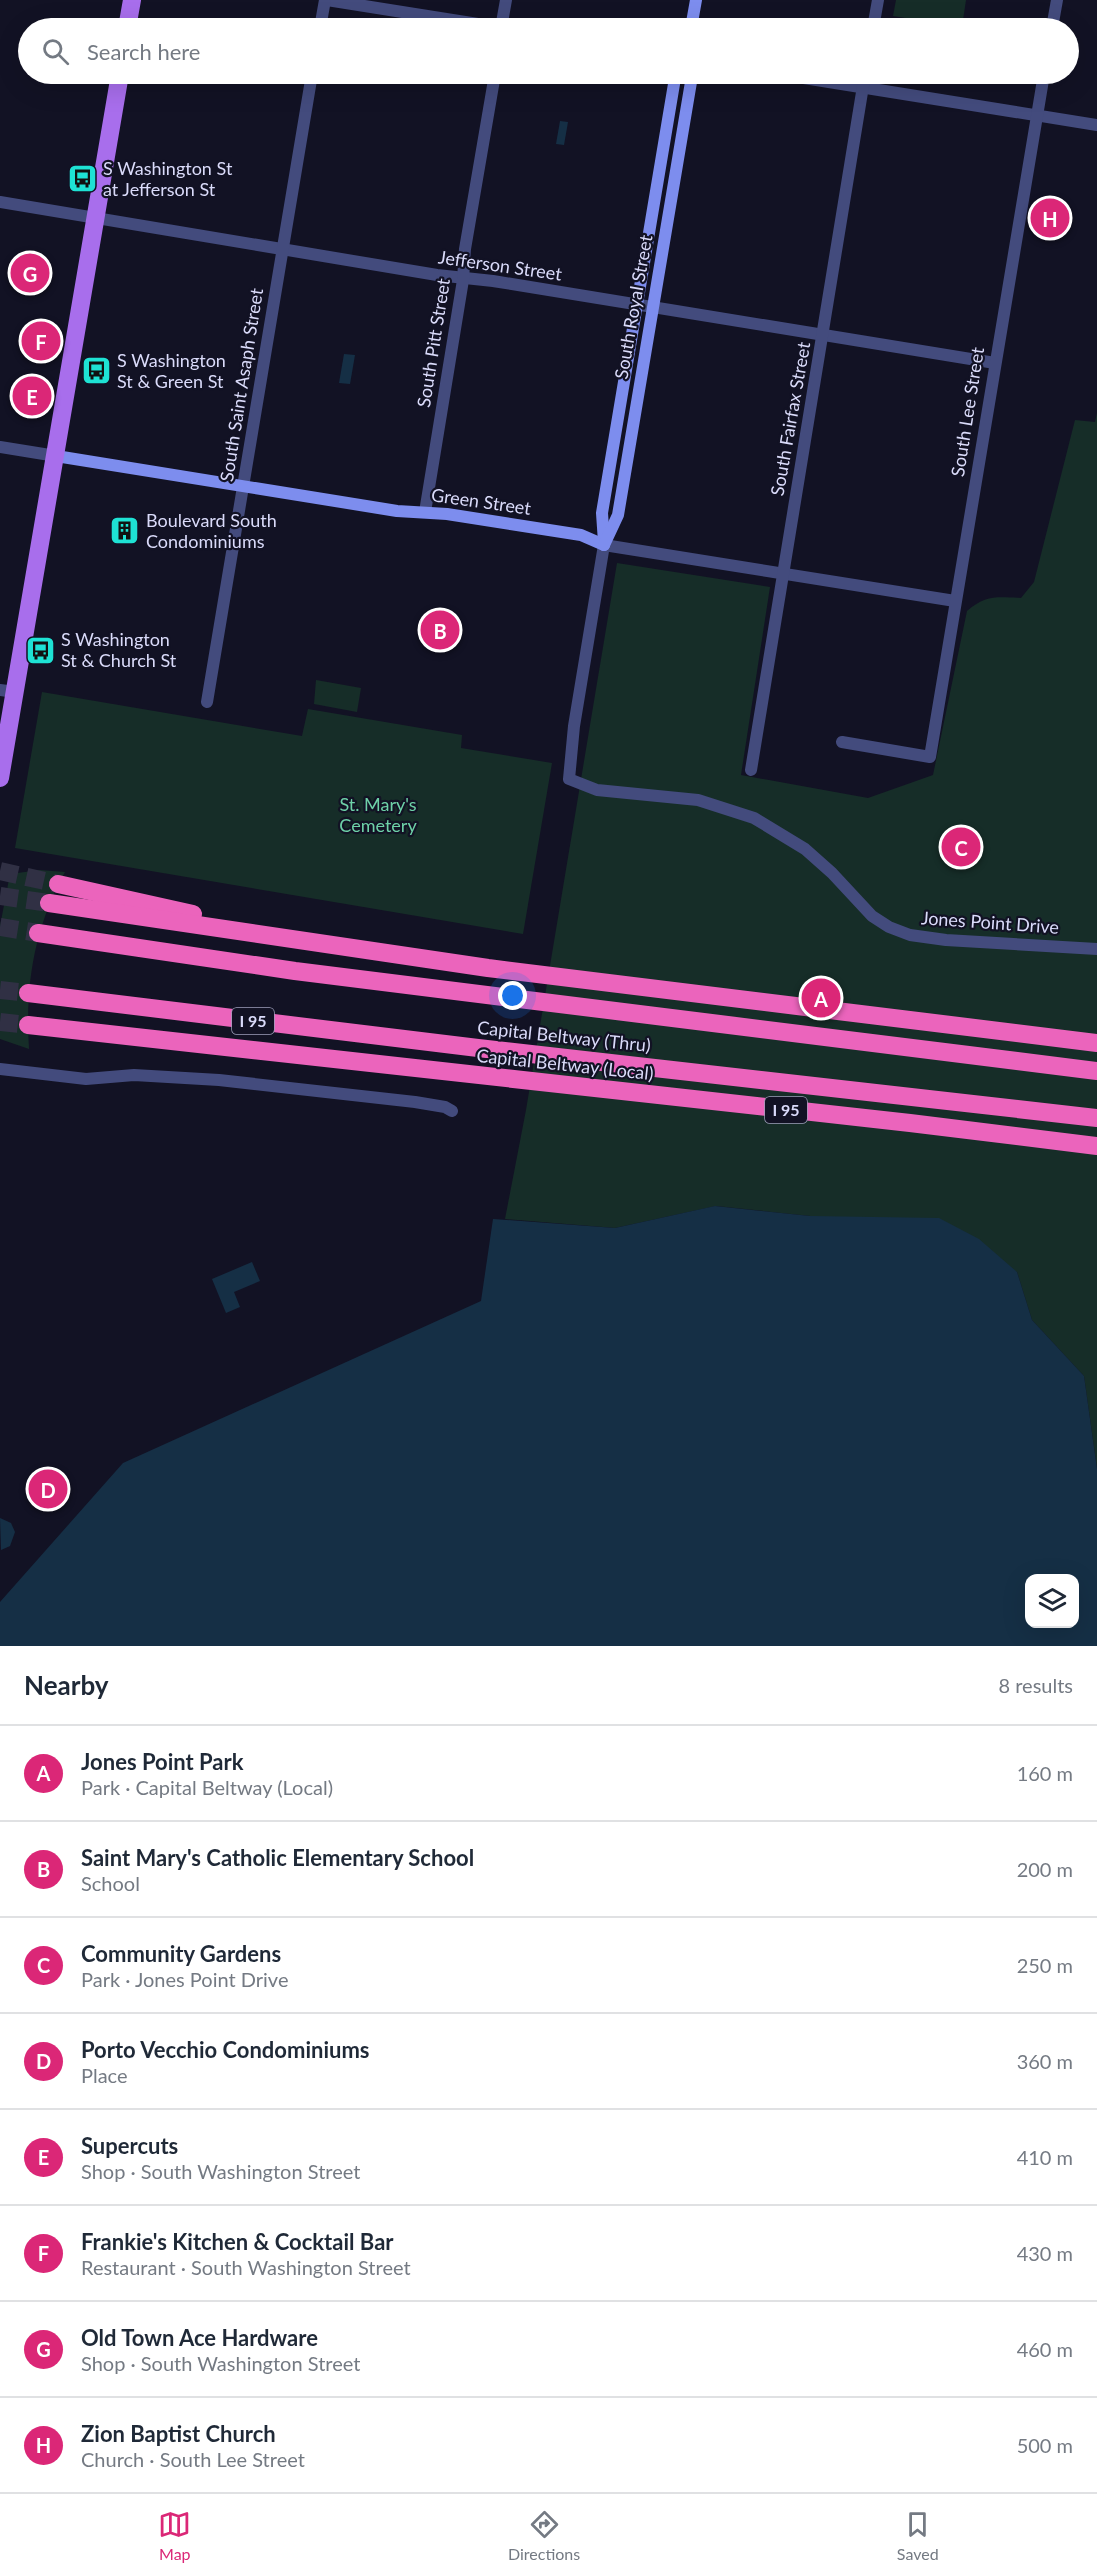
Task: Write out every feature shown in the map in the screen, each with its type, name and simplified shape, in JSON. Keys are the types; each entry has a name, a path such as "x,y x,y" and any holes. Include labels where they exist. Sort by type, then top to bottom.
{"highway":[{"path":"58,884 311,943"},
{"path":"49,903 488,969 1097,1043"},
{"name":"Capital Beltway (Thru)","path":"38,933 295,971 1097,1071"},
{"name":"Capital Beltway (Thru)","path":"28,993 478,1048 1097,1118"},
{"name":"Capital Beltway (Local)","path":"28,1025 910,1123 1097,1146"}],"main road":[{"path":"129,18 132,0"},
{"path":"0,778 7,691 56,456 118,84"}],"street":[{"path":"322,18 326,0 439,18"},
{"path":"503,18 506,0"},
{"path":"693,18 696,0"},
{"path":"875,18 878,0"},
{"path":"1054,18 1057,0"},
{"name":"South Saint Asaph Street","path":"207,702 310,84"},
{"name":"South Pitt Street","path":"425,512 463,280 465,249 493,84"},
{"name":"South Royal Street","path":"568,779 574,726 604,545 602,513 674,84"},
{"name":"South Royal Street","path":"604,545 618,515 691,84"},
{"path":"844,84 1097,125"},
{"name":"South Fairfax Street","path":"752,770 785,574 786,549 863,84"},
{"name":"South Lee Street","path":"842,742 930,758 1042,84"},
{"name":"Jefferson Street","path":"0,202 463,280 493,281 995,363"},
{"name":"Green Street","path":"0,447 397,511 425,512 580,535 604,545 955,601"},
{"name":"Jones Point Drive","path":"568,779 597,790 698,801 754,818 805,849 832,873 872,916 889,927 910,935 939,940 1097,949"},
{"path":"0,1069 86,1078 134,1075 219,1080 415,1102 445,1107 452,1111"}],"green space":[{"path":"896,0 966,0 963,18 893,16"},
{"path":"1097,413 1097,1469 1084,1376 1032,1320 1017,1272 810,1216 716,1206 615,1228 505,1219 526,1110 617,563 770,587 741,775 868,798 933,775 967,611 980,602 992,598 1021,598 1034,582 1075,420 1095,422"},
{"path":"316,680 361,688 357,712 314,704"},
{"name":"St. Mary's Cemetery","path":"42,692 302,736 308,709 462,735 461,748 552,763 523,934 15,848"},
{"path":"40,870 65,872 46,914 34,958 30,980 29,1049 0,1039 0,926 10,874"}],"water":[{"path":"560,121 568,122 564,145 556,144"},
{"path":"344,354 355,355 350,384 339,383"},
{"path":"715,1206 810,1216 939,1218 979,1239 1017,1272 1032,1320 1084,1376 1097,1469 1097,1646 0,1646 0,1602 123,1463 481,1301 493,1219 615,1228"},
{"path":"252,1262 260,1281 234,1292 240,1307 226,1313 212,1279"},
{"path":"0,1518 11,1523 15,1532 10,1546 1,1550"}],"tunnel":[{"path":"0,871 58,884"},
{"path":"0,896 49,903"},
{"path":"0,927 38,933"},
{"path":"0,990 28,993"},
{"path":"0,1022 28,1025"}],"place":[{"name":"S Washington St at Jefferson St","path":"82,179"},
{"name":"Zion Baptist Church","path":"1050,218"},
{"name":"Old Town Ace Hardware","path":"30,273"},
{"name":"Frankie's Kitchen & Cocktail Bar","path":"41,341"},
{"name":"S Washington St & Green St","path":"96,371"},
{"name":"Supercuts","path":"32,396"},
{"name":"Boulevard South Condominiums","path":"125,531"},
{"name":"Saint Mary's Catholic Elementary School","path":"440,630"},
{"name":"S Washington St & Church St","path":"40,650"},
{"name":"Community Gardens","path":"961,847"},
{"name":"Jones Point Park","path":"821,998"},
{"name":"Porto Vecchio Condominiums","path":"48,1489"}]}
